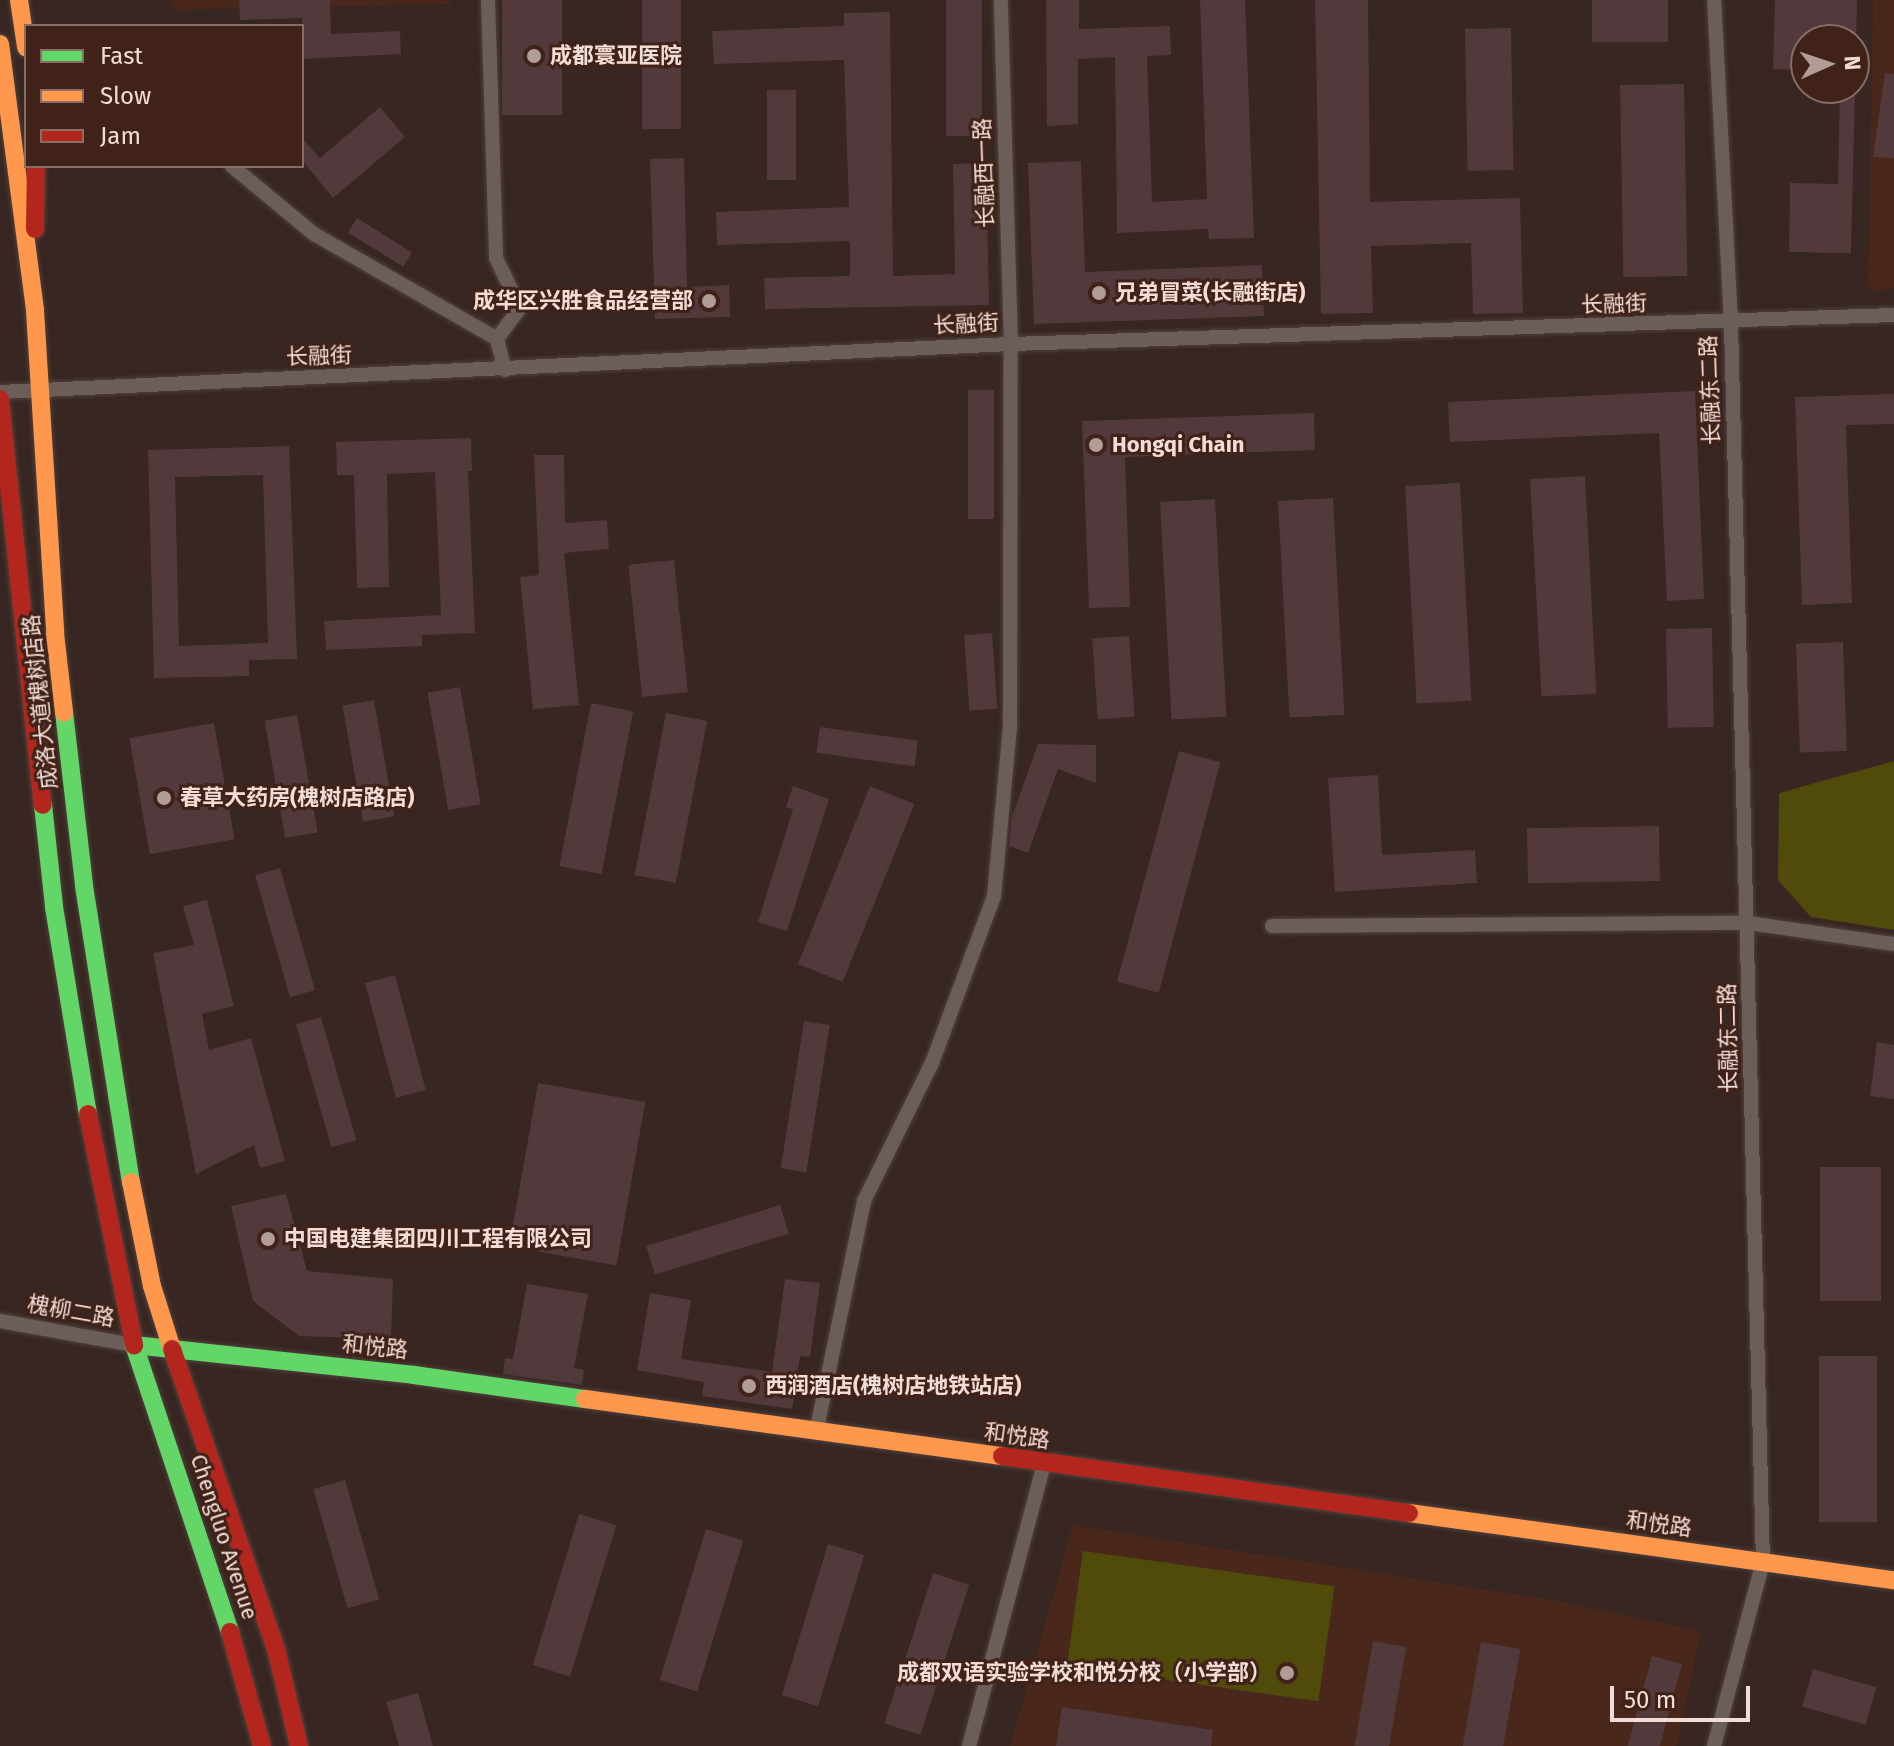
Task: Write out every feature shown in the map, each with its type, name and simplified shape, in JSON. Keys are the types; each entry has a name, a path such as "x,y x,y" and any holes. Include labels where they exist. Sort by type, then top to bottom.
{"main road":[{"path":"19,0 24,29"},
{"name":"成洛大道槐树店路","path":"0,44 35,311 55,633 84,886 135,1209 152,1286 172,1349"},
{"path":"35,311 36,168"},
{"name":"成洛大道槐树店路","path":"0,399 54,907 94,1151 134,1345"},
{"name":"和悦路","path":"134,1345 414,1375 1894,1580"},
{"name":"Chengluo Avenue","path":"134,1345 235,1648 262,1746"},
{"name":"Chengluo Avenue","path":"172,1349 277,1653 299,1746"}],"street":[{"path":"488,0 496,258 520,308 497,339"},
{"name":"长融西一路","path":"816,1433 864,1201 932,1063 994,896 1010,726 1011,344 1001,0"},
{"name":"长融东二路","path":"1714,0 1731,322 1763,1562 1714,1746"},
{"path":"234,168 314,234 497,339 505,370"},
{"name":"长融街","path":"0,392 1011,344 1894,315"},
{"path":"1272,926 1748,923 1894,944"},
{"name":"槐柳二路","path":"0,1321 134,1345"},
{"path":"969,1746 1044,1464"}],"shaded area":[{"path":"171,0 450,0 450,4 172,10"},
{"path":"1873,0 1894,0 1894,289 1868,290"},
{"path":"1894,761 1894,930 1811,917 1778,880 1779,793"},
{"name":"成都双语实验学校和悦分校（小学部）","path":"1073,1525 1558,1601 1701,1631 1677,1746 1010,1746"},
{"path":"1083,1551 1335,1586 1318,1701 1067,1666"}],"building":[{"path":"239,0 330,0 331,34 400,31 401,54 304,59 302,18 240,20"},
{"name":"成都寰亚医院","path":"502,0 562,0 562,115 502,115"},
{"path":"642,0 681,0 681,129 642,129"},
{"path":"946,0 982,0 982,136 946,136"},
{"path":"1046,0 1079,0 1079,29 1170,26 1171,55 1147,56 1152,202 1207,199 1200,0 1245,0 1254,238 1209,239 1208,229 1117,233 1115,57 1078,59 1078,124 1047,126"},
{"path":"1315,0 1368,0 1370,202 1520,198 1523,313 1473,314 1471,243 1371,246 1373,313 1321,314"},
{"path":"1592,0 1668,0 1668,42 1592,42"},
{"path":"1775,0 1857,0 1856,24 1790,24 1790,70 1773,69"},
{"path":"890,12 893,276 955,274 953,164 986,163 989,305 765,309 764,278 850,276 850,241 717,245 716,212 849,207 844,60 714,64 712,31 844,26 844,13"},
{"path":"1511,28 1513,170 1467,171 1465,29"},
{"path":"1885,73 1894,74 1894,158 1873,157"},
{"path":"1684,84 1687,276 1623,277 1620,85"},
{"path":"767,90 796,90 796,180 767,180"},
{"path":"1840,104 1855,104 1851,253 1789,252 1790,183 1838,184"},
{"path":"380,107 405,137 333,198 304,162 304,140 320,158"},
{"path":"684,158 687,287 729,285 730,317 655,319 650,159"},
{"path":"1081,161 1085,272 1262,265 1264,316 1034,324 1028,163"},
{"path":"357,218 412,252 403,267 348,232"},
{"path":"968,390 994,390 994,519 968,519"},
{"path":"1695,391 1704,599 1667,601 1659,433 1450,442 1448,402"},
{"path":"1894,394 1894,424 1846,425 1852,603 1802,605 1795,397"},
{"path":"1314,413 1315,450 1125,457 1130,607 1089,608 1082,421"},
{"path":"471,438 472,471 468,471 475,633 422,635 422,646 326,650 324,621 441,615 435,472 387,474 389,587 357,588 354,475 337,475 336,442"},
{"path":"289,446 297,659 249,660 249,676 154,678 148,450","holes":["263,475 268,643 179,646 175,477"]},
{"path":"534,455 564,455 565,523 607,520 609,549 564,553 579,705 533,709 520,577 539,575"},
{"path":"1585,476 1596,694 1541,697 1530,479"},
{"path":"1460,483 1471,701 1416,704 1405,486"},
{"path":"1333,498 1344,715 1289,718 1278,501"},
{"path":"1215,499 1226,717 1171,720 1160,502"},
{"path":"674,560 688,692 642,697 628,565"},
{"path":"1712,628 1714,727 1668,728 1666,629"},
{"path":"992,633 997,709 969,711 964,635"},
{"path":"1129,636 1135,717 1098,719 1092,639"},
{"path":"1843,642 1847,751 1800,753 1796,644"},
{"path":"460,687 481,804 448,810 428,693"},
{"path":"374,700 394,816 363,822 342,706"},
{"path":"591,703 633,711 602,874 559,866"},
{"path":"666,713 707,721 676,883 635,875"},
{"path":"297,715 318,832 285,838 265,721"},
{"path":"214,723 234,839 150,854 129,738"},
{"path":"820,727 918,741 914,767 816,753"},
{"path":"1038,744 1096,745 1096,783 1058,769 1028,853 1009,846 1012,816"},
{"path":"1179,751 1221,762 1159,993 1117,982"},
{"path":"1378,775 1382,855 1475,850 1477,883 1335,892 1328,778"},
{"path":"793,786 829,799 787,931 758,922 793,809 786,807"},
{"path":"870,786 915,804 843,982 798,964"},
{"path":"1659,826 1660,881 1528,883 1527,828"},
{"path":"280,868 315,990 290,997 255,875"},
{"path":"207,900 234,1006 202,1014 209,1050 251,1038 285,1161 260,1168 254,1145 196,1174 153,953 194,945 183,906"},
{"path":"395,975 426,1090 396,1098 365,983"},
{"path":"321,1017 356,1140 331,1147 296,1024"},
{"path":"804,1021 830,1025 806,1172 781,1168"},
{"path":"1877,1042 1894,1045 1894,1099 1870,1096"},
{"path":"538,1083 645,1102 617,1265 509,1246"},
{"path":"1820,1167 1881,1167 1881,1301 1820,1301"},
{"name":"中国电建集团四川工程有限公司","path":"286,1194 307,1271 393,1279 391,1339 299,1336 253,1301 231,1206"},
{"path":"780,1205 789,1234 655,1275 646,1246"},
{"path":"785,1279 820,1283 810,1357 800,1356 792,1409 702,1396 704,1382 637,1370 650,1293 691,1300 681,1359 772,1372"},
{"path":"527,1284 588,1294 574,1368 584,1370 582,1385 503,1374 505,1358 513,1359"},
{"path":"1819,1356 1877,1356 1877,1522 1819,1522"},
{"path":"345,1480 379,1599 347,1608 313,1489"},
{"path":"579,1514 616,1525 570,1676 533,1665"},
{"path":"706,1529 743,1540 697,1691 660,1680"},
{"path":"828,1544 864,1555 818,1706 782,1695"},
{"path":"933,1573 969,1585 920,1735 884,1723"},
{"path":"1373,1641 1406,1647 1389,1746 1354,1746"},
{"path":"1481,1642 1520,1649 1503,1746 1463,1746"},
{"path":"1652,1656 1682,1664 1660,1746 1628,1746"},
{"path":"1813,1669 1876,1687 1866,1725 1802,1706"},
{"path":"418,1693 433,1746 399,1746 386,1702"},
{"path":"1062,1707 1213,1730 1211,1746 1056,1746"}],"traffic: fast":[{"path":"64,712 84,886 131,1182"},
{"path":"43,805 54,907 88,1114"},
{"path":"134,1345 414,1375 585,1399"},
{"path":"134,1345 230,1632"}],"traffic: slow":[{"path":"19,0 24,34"},
{"path":"0,44 35,311 55,633 64,712"},
{"path":"131,1182 152,1286 172,1349"},
{"path":"585,1399 1002,1456"},
{"path":"1409,1513 1894,1580"}],"traffic: jam":[{"path":"35,229 36,168"},
{"path":"0,399 43,805"},
{"path":"88,1114 134,1345"},
{"path":"172,1349 277,1653 299,1746"},
{"path":"1002,1456 1409,1513"},
{"path":"230,1632 262,1746"}],"place":[{"name":"成都寰亚医院","path":"534,56"},
{"name":"兄弟冒菜(长融街店)","path":"1099,293"},
{"name":"成华区兴胜食品经营部","path":"709,301"},
{"name":"Hongqi Chain","path":"1096,445"},
{"name":"春草大药房(槐树店路店)","path":"164,798"},
{"name":"中国电建集团四川工程有限公司","path":"268,1239"},
{"name":"西润酒店(槐树店地铁站店)","path":"749,1386"},
{"name":"成都双语实验学校和悦分校（小学部）","path":"1287,1673"}]}
